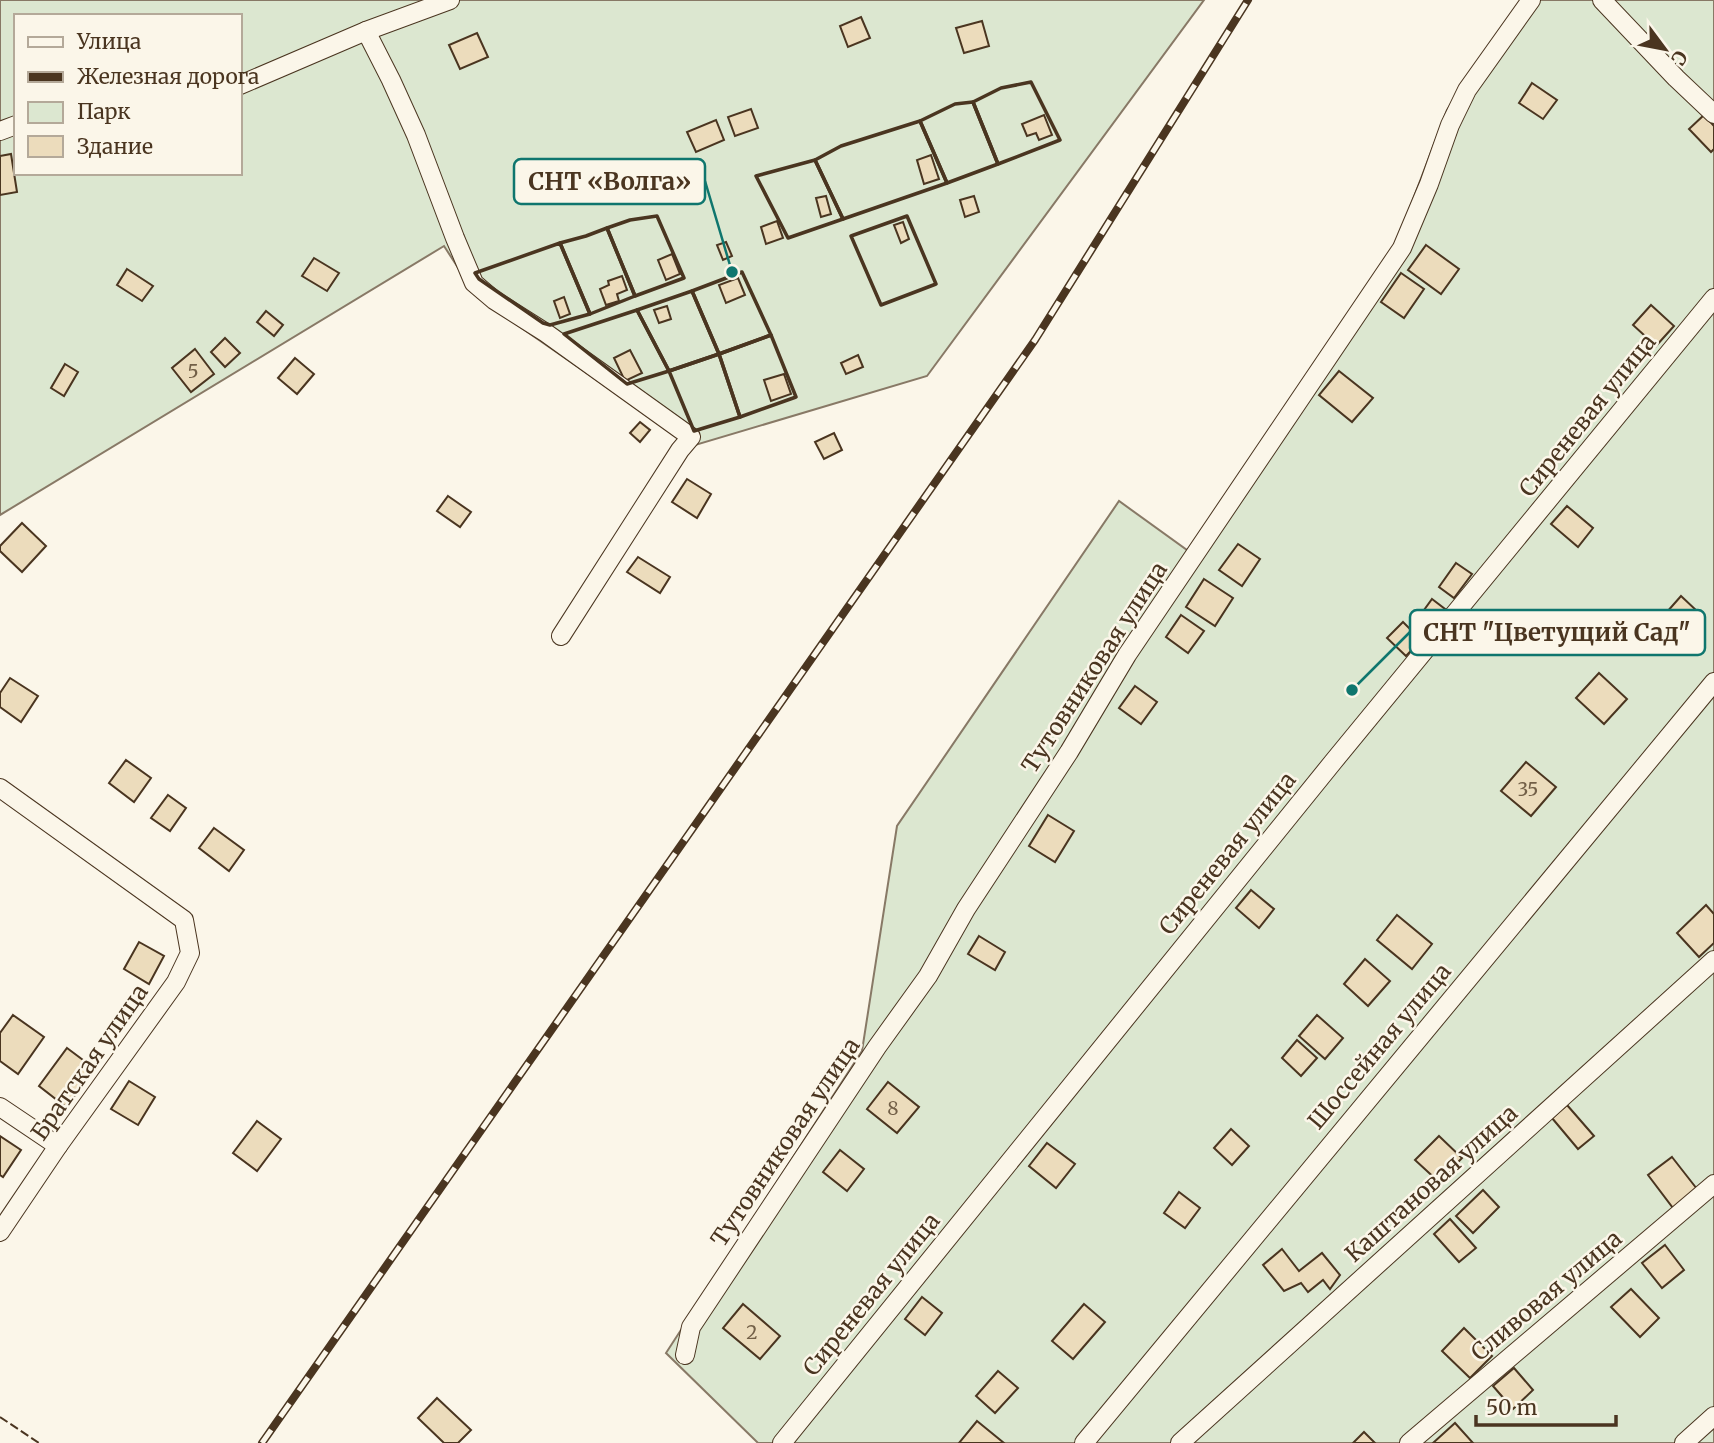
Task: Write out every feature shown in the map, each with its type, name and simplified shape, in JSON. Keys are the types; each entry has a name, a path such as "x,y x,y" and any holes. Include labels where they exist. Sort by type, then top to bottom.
{"street":[{"path":"242,84 366,31 450,0"},
{"name":"Тутовниковая улица","path":"685,1355 691,1327 928,975 966,909 1069,752 1128,655 1402,248 1450,125 1467,90 1531,0"},
{"path":"1602,0 1714,114"},
{"path":"366,31 416,135 474,283 494,300 546,333 691,438 680,450 561,636"},
{"name":"Сиреневая улица","path":"782,1443 1332,762 1714,298"},
{"name":"Шоссейная улица","path":"1084,1443 1714,682"},
{"name":"Братская улица","path":"0,788 184,920 190,953 176,982 0,1232"},
{"name":"Каштановая улица","path":"1180,1443 1714,960"},
{"path":"0,1107 58,1146"},
{"name":"Сливовая улица","path":"1409,1443 1714,1184"},
{"path":"1684,1443 1714,1416"}],"green space":[{"path":"0,0 1204,0 927,376 692,446 477,297 444,246 0,515"},
{"path":"1524,0 1714,0 1714,1443 758,1443 666,1353 862,1051 897,826 1119,501 1194,555 1393,252 1447,110"}],"building":[{"path":"861,17 870,38 848,47 840,26"},
{"path":"982,21 989,46 964,53 956,28"},
{"path":"477,33 488,57 460,69 449,45"},
{"path":"1532,83 1557,100 1543,119 1519,103"},
{"path":"751,109 758,128 735,136 728,117"},
{"path":"1044,115 1052,135 1039,140 1036,133 1027,136 1022,124"},
{"path":"1704,115 1714,126 1714,149 1711,152 1689,129"},
{"path":"716,120 724,140 696,152 687,132"},
{"path":"11,154 17,192 0,195 0,156"},
{"path":"931,155 939,179 924,184 917,160"},
{"path":"826,196 831,214 821,217 816,198"},
{"path":"974,196 979,212 965,217 960,200"},
{"path":"777,221 783,238 766,244 761,227"},
{"path":"903,222 909,239 901,243 894,225"},
{"path":"726,242 732,256 723,260 717,245"},
{"path":"1426,245 1459,269 1441,294 1408,270"},
{"path":"672,254 680,274 666,280 658,260"},
{"path":"314,258 339,273 327,291 302,276"},
{"path":"127,269 153,286 142,301 117,285"},
{"path":"1401,273 1424,289 1404,318 1381,302"},
{"path":"622,276 627,290 617,294 619,301 606,305 600,289 609,285 608,281"},
{"path":"738,278 745,295 726,303 719,285"},
{"path":"564,297 570,314 560,318 554,301"},
{"path":"1651,305 1674,326 1656,346 1633,325"},
{"path":"667,306 671,319 659,323 654,310"},
{"path":"266,311 283,325 274,336 257,322"},
{"path":"225,338 240,353 225,367 211,352"},
{"path":"195,349 214,374 191,392 172,368"},
{"path":"630,350 642,373 625,381 614,358"},
{"path":"858,355 863,367 846,374 841,363"},
{"path":"295,358 314,374 297,394 278,378"},
{"path":"65,364 78,372 64,396 51,388"},
{"path":"1339,371 1373,398 1352,422 1319,395"},
{"path":"784,374 791,394 771,401 764,380"},
{"path":"640,422 650,430 640,442 630,433"},
{"path":"834,433 842,450 824,459 815,442"},
{"path":"687,479 711,494 697,518 672,502"},
{"path":"448,496 471,512 460,527 437,511"},
{"path":"1567,506 1593,528 1578,547 1551,524"},
{"path":"22,523 46,546 22,572 0,551 0,546"},
{"path":"1238,544 1260,559 1242,586 1219,570"},
{"path":"638,557 670,577 660,593 627,572"},
{"path":"1456,563 1472,574 1454,598 1439,587"},
{"path":"1204,579 1233,598 1215,626 1186,607"},
{"path":"1681,596 1697,611 1676,635 1659,621"},
{"path":"1432,599 1445,609 1431,626 1419,617"},
{"path":"1181,615 1204,631 1188,653 1166,637"},
{"path":"1403,622 1421,640 1406,656 1387,638"},
{"path":"1599,673 1627,699 1604,724 1576,698"},
{"path":"10,678 38,696 21,722 0,707 0,693"},
{"path":"1135,686 1157,702 1141,724 1119,708"},
{"path":"126,760 151,778 134,802 109,783"},
{"path":"1526,762 1556,787 1531,816 1501,791"},
{"path":"168,795 186,808 170,831 151,818"},
{"path":"1048,815 1074,831 1055,862 1029,846"},
{"path":"214,828 244,850 229,871 199,848"},
{"path":"1251,890 1274,909 1259,928 1236,908"},
{"path":"1706,905 1714,914 1714,943 1699,957 1677,933"},
{"path":"1397,915 1432,944 1412,969 1377,940"},
{"path":"979,936 1005,952 995,970 968,954"},
{"path":"139,942 164,956 149,984 124,969"},
{"path":"1365,959 1390,981 1368,1006 1344,984"},
{"path":"13,1015 44,1037 18,1074 0,1061 0,1033"},
{"path":"1317,1015 1343,1038 1325,1059 1299,1036"},
{"path":"1297,1040 1317,1058 1301,1076 1282,1058"},
{"path":"67,1048 95,1069 66,1107 39,1086"},
{"path":"129,1081 155,1097 138,1125 111,1109"},
{"path":"888,1082 919,1107 897,1133 867,1109"},
{"path":"1567,1105 1594,1136 1578,1149 1552,1118"},
{"path":"257,1121 281,1139 257,1171 233,1153"},
{"path":"1231,1129 1249,1146 1232,1165 1214,1148"},
{"path":"0,1136 21,1150 3,1177 0,1175"},
{"path":"1439,1136 1462,1158 1439,1182 1415,1160"},
{"path":"1047,1143 1075,1164 1056,1188 1029,1166"},
{"path":"840,1150 864,1169 847,1191 823,1172"},
{"path":"1672,1157 1697,1189 1673,1208 1648,1175"},
{"path":"1483,1190 1499,1207 1473,1233 1456,1216"},
{"path":"1179,1192 1200,1208 1185,1228 1164,1213"},
{"path":"1450,1219 1476,1248 1459,1262 1434,1234"},
{"path":"1665,1245 1684,1270 1662,1288 1642,1263"},
{"path":"1282,1249 1299,1271 1322,1253 1340,1275 1330,1289 1323,1280 1308,1292 1301,1283 1284,1291 1263,1265"},
{"path":"1631,1289 1659,1318 1640,1337 1611,1307"},
{"path":"922,1297 942,1313 925,1335 905,1319"},
{"path":"743,1304 780,1336 760,1359 723,1328"},
{"path":"1084,1304 1105,1322 1073,1359 1052,1341"},
{"path":"1464,1328 1492,1356 1470,1378 1442,1351"},
{"path":"1514,1368 1533,1390 1513,1409 1493,1386"},
{"path":"998,1371 1018,1388 995,1413 976,1396"},
{"path":"437,1398 471,1430 458,1443 444,1443 418,1418"},
{"path":"977,1421 1004,1443 959,1443"},
{"path":"1455,1423 1473,1443 1433,1443"},
{"path":"1364,1432 1375,1443 1353,1443"}],"railway":[{"path":"262,1443 1035,340 1248,0"}],"fence":[{"path":"0,1417 39,1443"}],"wall":[{"path":"1031,82 1060,140 998,164 973,102 1001,88 1031,82"},
{"path":"973,102 998,164 947,183 920,121 955,104 973,102"},
{"path":"920,121 947,183 843,219 815,160 841,146 920,121"},
{"path":"815,160 843,219 788,238 756,176 815,160"},
{"path":"657,216 684,278 635,296 607,228 630,220 657,216"},
{"path":"907,216 936,284 881,305 851,236 907,216"},
{"path":"607,228 635,296 590,314 560,243 607,228"},
{"path":"560,243 590,314 550,325 543,323 479,279 475,273 560,243"},
{"path":"742,272 771,335 719,354 692,291 742,272"},
{"path":"692,291 719,354 669,371 637,310 692,291"},
{"path":"637,310 669,371 627,384 564,334 637,310"},
{"path":"771,335 796,397 740,417 719,354 771,335"},
{"path":"719,354 740,417 694,431 669,371 719,354"}],"place":[{"name":"СНТ «Волга»","path":"732,272"},
{"name":"СНТ \"Цветущий Сад\"","path":"1352,690"}]}
